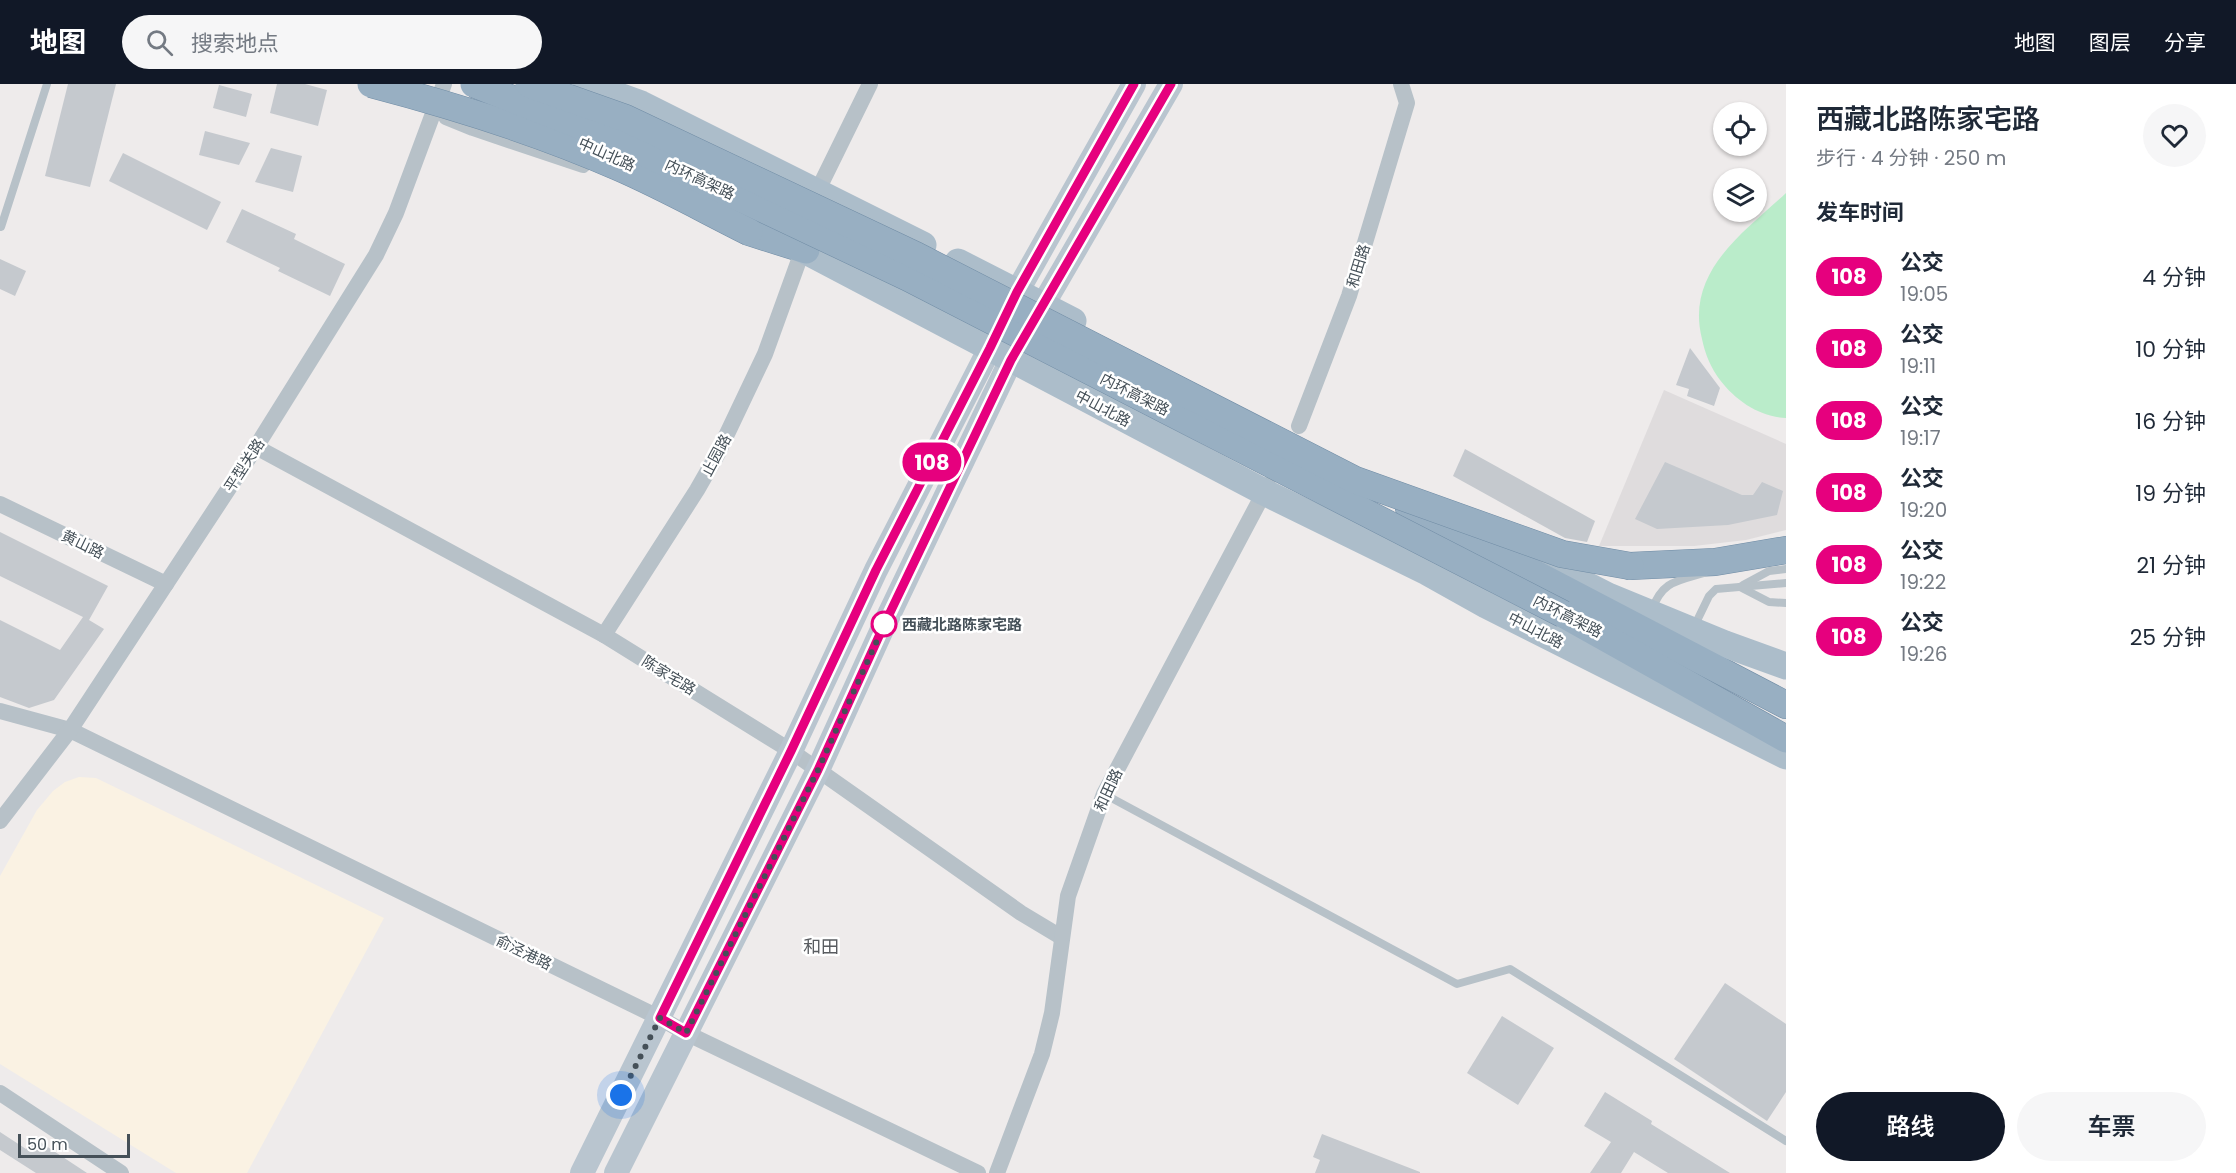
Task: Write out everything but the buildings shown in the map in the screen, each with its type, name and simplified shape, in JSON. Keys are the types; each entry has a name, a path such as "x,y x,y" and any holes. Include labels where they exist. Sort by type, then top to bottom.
{"highway":[{"path":"371,84 425,98 522,130 618,167 749,232 802,255"},
{"name":"内环高架路","path":"474,84 622,142 907,277 1786,728"},
{"name":"内环高架路","path":"529,84 625,118 917,256 1355,480 1786,705"},
{"path":"1355,480 1562,554 1630,566 1715,562 1786,549"},
{"path":"1563,614 1786,739"}],"main road":[{"name":"中山北路","path":"411,84 440,96 526,120 615,156 802,255 1001,354 1264,492 1427,572 1786,756"},
{"path":"586,84 641,104 1297,431 1608,596 1725,644 1786,666"},
{"path":"615,1173 818,770 885,623 1001,354 1017,292 1134,84"},
{"path":"582,1173 791,751 876,570 1001,354 1043,306 1171,84"},
{"path":"1486,604 1530,636 1786,771"},
{"path":"1725,644 1786,648"}],"street":[{"path":"817,192 870,84"},
{"name":"和田路","path":"996,1173 1042,1054 1052,1013 1068,896 1104,794 1297,431 1349,296 1407,103 1401,84"},
{"name":"平型关路","path":"0,821 70,730 256,447 385,239 440,96"},
{"name":"止园路","path":"604,635 717,455 765,354 802,255"},
{"name":"陈家宅路","path":"256,447 604,635 791,751 1021,913 1061,937"},
{"name":"黄山路","path":"0,504 166,584"},
{"name":"俞泾港路","path":"0,711 70,730 660,1018 686,1033 978,1173"},
{"path":"0,1093 121,1173"}],"lane":[{"path":"2,227 47,84"},
{"path":"1651,614 1658,595 1671,583 1718,569 1786,554"},
{"path":"1740,587 1769,571 1786,569"},
{"path":"1692,631 1709,596 1716,589 1786,583"},
{"path":"1740,587 1769,602 1786,603"},
{"path":"1104,794 1456,984 1510,969 1786,1141"}],"shaded area":[{"path":"1664,390 1786,444 1786,530 1746,540 1694,546 1599,546"},
{"path":"79,777 96,778 384,918 247,1173 176,1173 0,1064 0,876 37,810 53,791 65,782"}],"green space":[{"path":"1786,193 1786,418 1758,411 1741,401 1726,388 1714,371 1707,355 1699,315 1702,294 1710,274 1736,239 1752,223 1767,222 1767,210"}],"bus line":[{"name":"108","path":"1134,84 1017,292 876,570 791,751 660,1018 686,1033 818,770 885,623 1011,360 1171,84"}],"place":[{"name":"西藏北路陈家宅路","path":"884,624"}],"district":[{"name":"和田","path":"821,946"}],"route":[{"path":"621,1095 660,1018 686,1033 818,770 884,624"}]}
